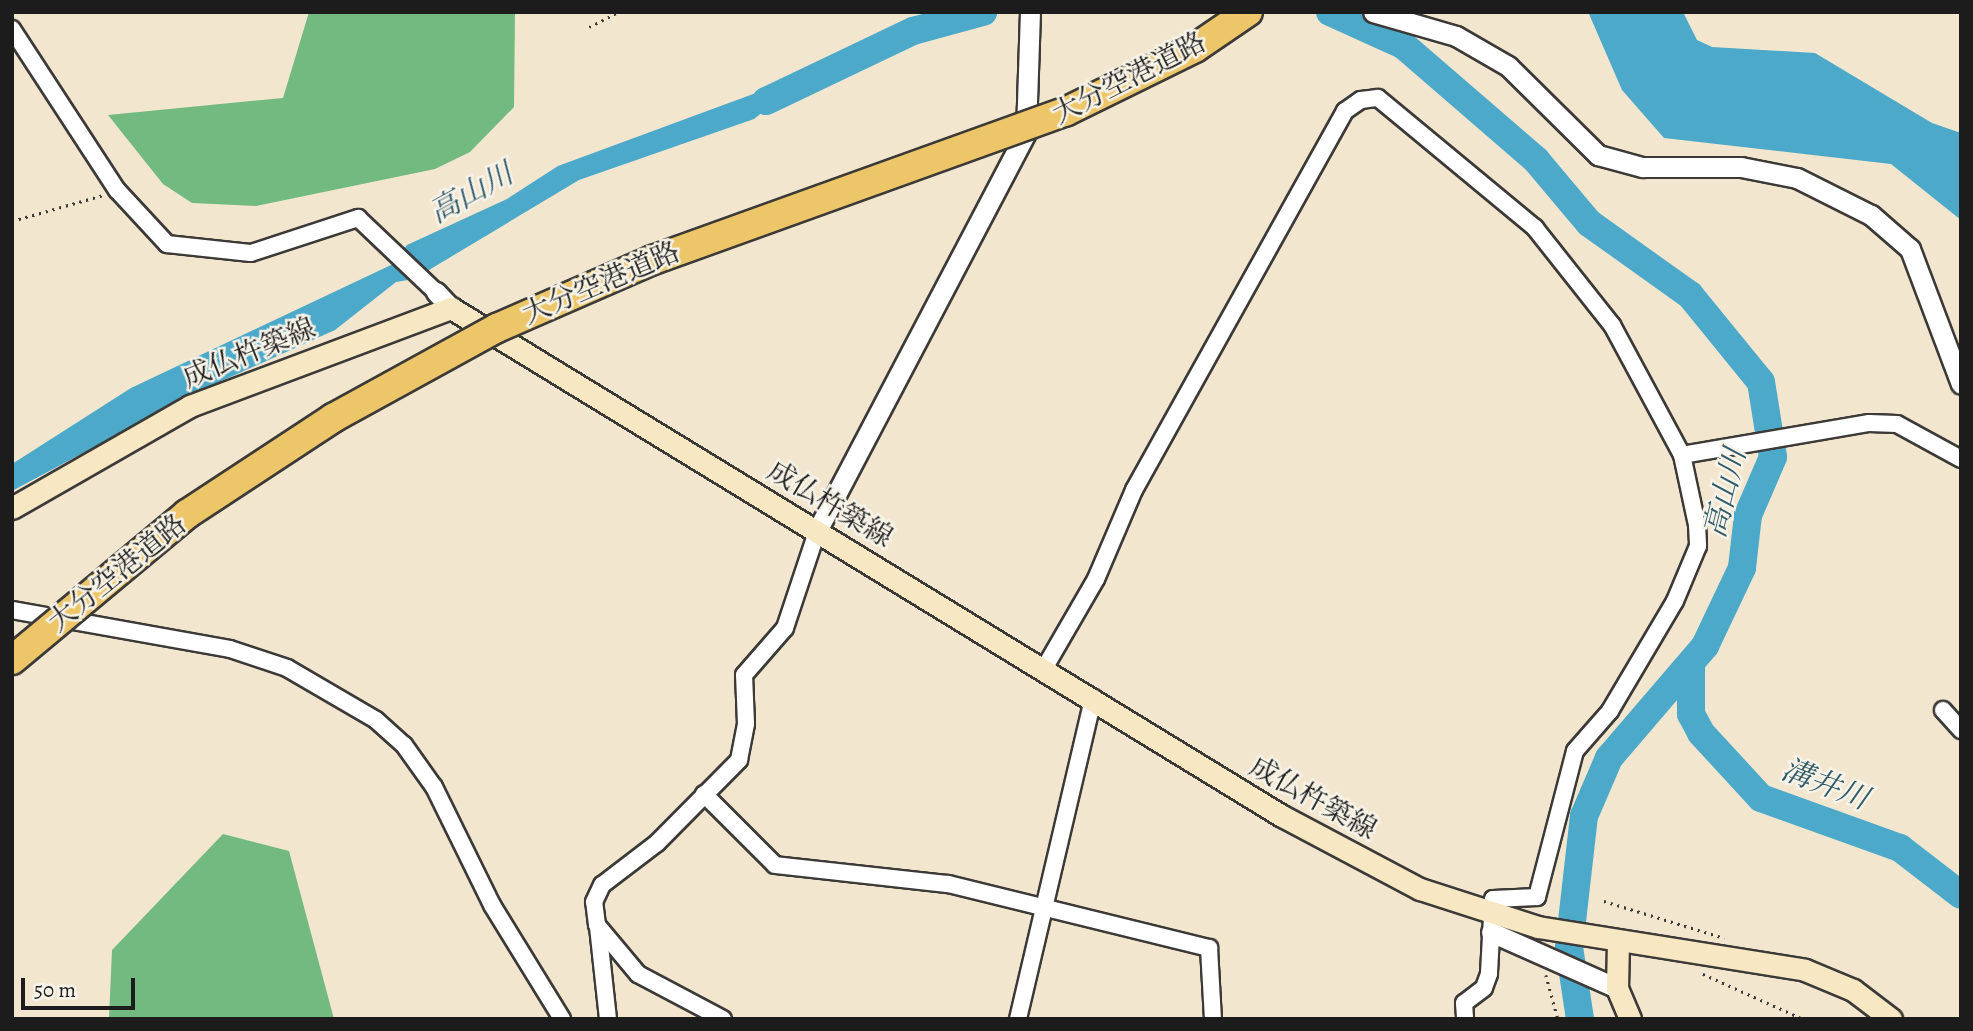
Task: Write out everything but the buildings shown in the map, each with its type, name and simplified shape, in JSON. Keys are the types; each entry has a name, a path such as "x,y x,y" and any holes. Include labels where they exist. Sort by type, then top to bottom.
{"highway":[{"name":"大分空港道路","path":"12,660 187,514 333,418 497,328 653,260 1065,112 1172,61 1248,12"}],"main road":[{"name":"成仏杵築線","path":"12,508 190,406 452,308 1045,667 1282,817 1420,889 1490,922 1538,927 1805,970 1853,990 1891,1019"},
{"path":"1609,939 1608,984 1630,1019"}],"street":[{"path":"608,1019 594,902 602,885 657,843 739,760 746,724 744,675 785,628 818,530 1012,165 1026,132 1030,82 1030,12"},
{"path":"1373,12 1456,36 1508,66 1598,155 1642,167 1741,167 1797,178 1871,215 1910,249 1961,384"},
{"path":"12,29 117,191 149,229 188,251 251,253 358,218 373,226 452,308"},
{"path":"1045,667 1096,579 1134,489 1345,111 1361,100 1378,99 1535,228 1612,325 1682,455 1698,546 1687,576 1610,711 1575,751 1537,897 1502,895 1493,899 1489,974 1484,988 1464,1003 1465,1019"},
{"path":"1682,455 1784,436 1896,424 1961,459"},
{"path":"12,610 230,649 287,668 376,720 434,787 492,905 562,1019"},
{"path":"1018,1019 1042,906 1093,698"},
{"path":"1943,710 1961,730"},
{"path":"704,794 775,865 948,884 1209,948 1213,1019"},
{"path":"1490,922 1543,956 1608,984"},
{"path":"597,925 638,974 723,1019"}],"path":[{"path":"589,27 618,12"},
{"path":"12,221 117,191"},
{"path":"1604,901 1726,938 1730,957"},
{"path":"1543,956 1558,1019"},
{"path":"1703,974 1803,1019"}],"green space":[{"path":"309,12 515,12 514,107 470,152 435,169 256,206 192,203 163,184 108,115 283,98"},
{"path":"223,834 289,851 334,1019 109,1019 112,950"}],"water":[{"path":"1683,12 1697,40 1712,47 1815,53 1932,123 1961,133 1961,220 1891,164 1664,138 1622,90 1589,14"},
{"path":"813,72 754,119 579,180 414,279 396,282 335,330 197,392 12,491 12,464 131,388 391,265 407,245 507,199 558,166"}],"waterway":[{"name":"高山川","path":"766,101 913,31 983,12"},
{"name":"高山川","path":"1330,12 1403,45 1536,160 1589,223 1690,295 1761,382 1773,457 1748,515 1742,568 1705,646 1609,758 1584,816 1569,947 1580,1019"},
{"name":"溝井川","path":"1691,667 1691,714 1701,733 1761,798 1900,848 1961,895"}]}
